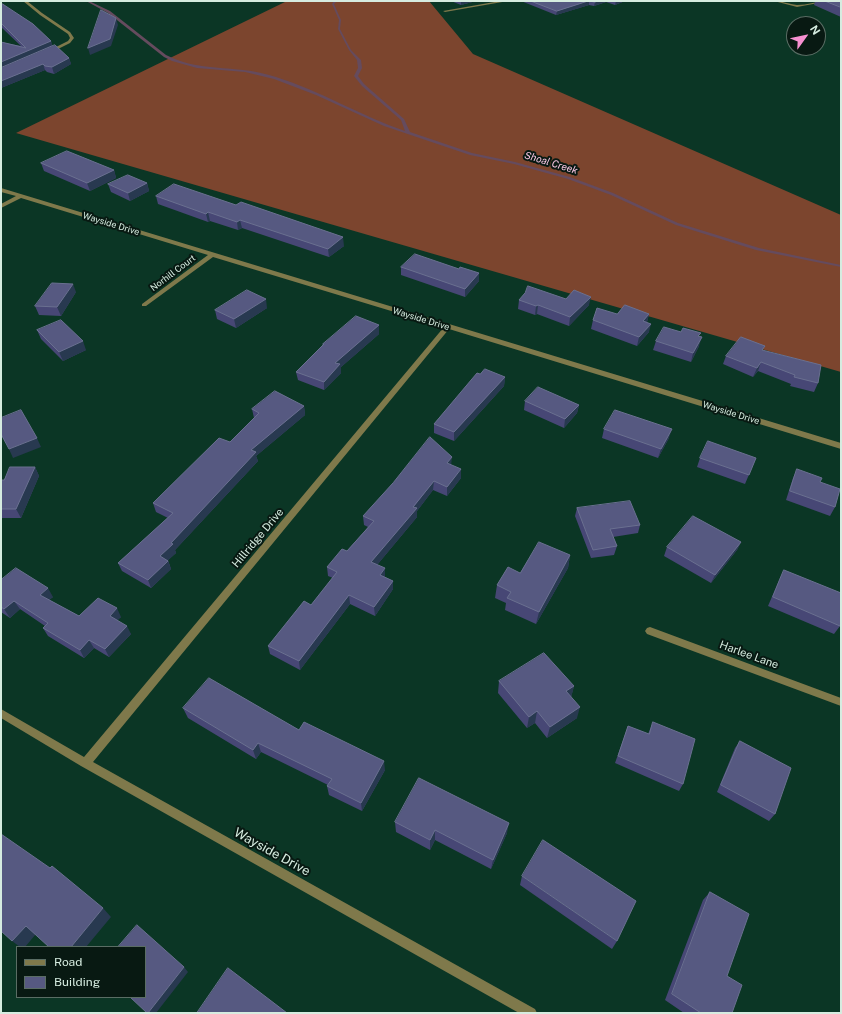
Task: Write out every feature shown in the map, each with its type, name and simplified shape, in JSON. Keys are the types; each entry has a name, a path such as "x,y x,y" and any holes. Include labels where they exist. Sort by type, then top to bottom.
{"street":[{"path":"25,1 69,33 72,38 69,42 47,52"},
{"path":"445,11 506,1"},
{"path":"776,1 797,6 828,1"},
{"name":"Wayside Drive","path":"1,190 841,446"},
{"path":"1,206 20,196"},
{"name":"Norhill Court","path":"144,305 212,255"},
{"name":"Hillridge Drive","path":"85,763 447,327"},
{"name":"Harlee Lane","path":"650,631 841,702"},
{"name":"Wayside Drive","path":"1,713 85,763 531,1013"}],"shaded area":[{"path":"287,1 429,1 473,54 841,215 841,372 16,133"}],"building":[{"path":"531,1 588,1 557,11"},
{"path":"825,1 841,1 841,7"},
{"path":"1,3 33,24 51,41 1,62 1,42 26,48 1,23"},
{"path":"101,10 116,18 110,39 88,48"},
{"path":"55,45 69,58 52,67 45,66 43,64 1,81 1,68"},
{"path":"67,151 114,170 87,183 41,163"},
{"path":"128,175 147,183 128,193 108,184"},
{"path":"174,184 236,205 241,202 343,237 328,249 240,220 237,222 208,212 206,214 156,196"},
{"path":"415,254 459,269 460,267 479,273 465,289 401,267"},
{"path":"52,283 73,284 57,307 35,306"},
{"path":"528,286 566,299 574,290 591,297 570,317 538,305 536,306 519,300 525,293"},
{"path":"247,290 266,299 234,319 215,310"},
{"path":"625,305 649,314 643,321 651,324 639,337 593,320 597,308 617,314"},
{"path":"356,316 379,325 335,363 340,364 324,382 296,372 323,344"},
{"path":"61,320 83,341 59,352 37,330"},
{"path":"664,327 681,332 683,328 701,333 698,336 702,337 693,353 656,341"},
{"path":"741,337 765,346 762,350 821,365 818,383 794,377 795,375 761,362 757,368 726,356"},
{"path":"485,369 505,377 454,432 434,424 477,373 480,374"},
{"path":"538,387 579,405 565,419 525,401"},
{"path":"275,391 304,406 251,450 256,452 171,543 173,544 160,556 168,561 148,580 118,563 173,513 153,503 219,438 230,442 259,413 252,409"},
{"path":"21,410 37,438 9,449 1,434 1,418"},
{"path":"615,410 672,429 661,449 604,429"},
{"path":"430,437 452,457 447,463 461,469 447,487 434,481 413,507 417,508 371,562 385,568 380,575 393,581 374,607 349,595 299,661 268,646 304,601 311,605 337,572 327,567 342,549 347,551 374,521 363,516 393,483"},
{"path":"708,441 756,458 749,475 700,458"},
{"path":"10,467 35,467 16,509 1,509 1,480 4,480"},
{"path":"797,469 822,478 820,482 840,489 835,507 790,491"},
{"path":"630,501 640,525 610,529 617,546 593,550 577,508"},
{"path":"693,516 741,542 715,575 667,547"},
{"path":"539,542 570,555 539,612 507,598 511,592 497,585 508,567 520,573"},
{"path":"16,568 48,588 40,595 79,616 98,598 117,608 110,616 127,626 105,649 89,640 80,650 43,628 48,623 14,601 4,609 1,607 1,580"},
{"path":"784,570 841,593 840,626 773,597"},
{"path":"544,653 574,686 566,691 580,707 550,727 537,711 529,717 499,681"},
{"path":"209,678 299,730 304,722 384,761 361,803 327,786 332,779 258,743 253,750 183,708"},
{"path":"653,722 695,739 683,784 618,756 628,726 649,734"},
{"path":"740,741 791,768 775,814 721,785"},
{"path":"419,778 509,823 493,860 435,830 430,840 395,822"},
{"path":"1,834 50,868 52,866 103,908 72,946 48,946 26,926 12,941 1,931"},
{"path":"543,840 636,901 617,941 522,876"},
{"path":"710,892 749,914 727,976 742,985 732,1013 701,1013 672,994"},
{"path":"137,925 184,967 148,1013 131,998 146,998 146,946 119,946"},
{"path":"228,968 287,1013 197,1013"}],"waterway":[{"path":"87,1 109,12 165,56 173,60 197,67 245,71 275,78 317,94 385,125 408,133"},
{"name":"Shoal Creek","path":"336,1 333,4 340,20 339,29 350,50 359,60 360,68 356,76 363,85 403,120 408,133"},
{"name":"Shoal Creek","path":"408,133 471,154 515,163 569,178 612,194 677,224 758,249 841,266"}]}
